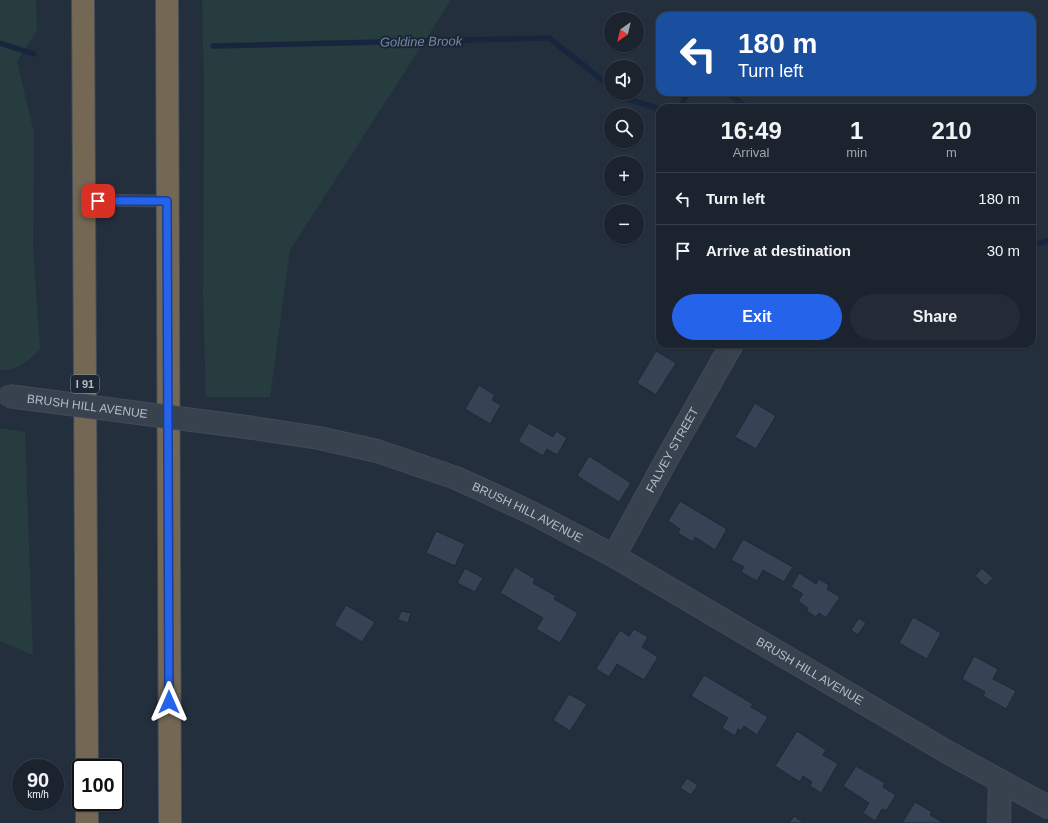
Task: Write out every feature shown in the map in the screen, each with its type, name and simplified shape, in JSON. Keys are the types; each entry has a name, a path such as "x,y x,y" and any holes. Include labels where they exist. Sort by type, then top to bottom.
{"highway":[{"name":"I 91","path":"83,0 87,759"},
{"path":"167,0 170,823"},
{"path":"87,811 87,823"}],"street":[{"name":"FALVEY STREET","path":"614,556 730,348"},
{"name":"BRUSH HILL AVENUE","path":"4,396 291,432 347,443 377,451 456,478 534,514 614,556 903,726 1048,807"},
{"path":"999,823 1000,781"}],"lane":[{"path":"84,200 167,201"}],"green space":[{"path":"0,0 36,0 37,30 17,61 34,133 33,246 40,349 22,364 6,370 0,370"},
{"path":"202,0 451,0 290,250 270,397 206,397 203,296 204,88"},
{"path":"0,428 25,432 33,655 0,641"}],"building":[{"path":"809,348 817,348 815,351"},
{"path":"656,351 676,363 656,395 637,383"},
{"path":"479,385 495,395 492,400 501,405 490,424 465,409"},
{"path":"755,403 776,416 756,449 735,437"},
{"path":"529,423 553,437 556,431 567,438 557,455 547,449 543,456 518,441"},
{"path":"589,456 631,483 619,502 577,476"},
{"path":"680,501 727,529 715,550 695,537 693,542 678,533 680,529 668,521"},
{"path":"436,531 465,544 455,566 426,553"},
{"path":"743,539 793,567 784,582 763,570 757,581 741,572 744,567 731,560"},
{"path":"515,567 535,579 533,583 556,596 554,599 578,613 560,643 536,629 543,618 500,593"},
{"path":"465,568 483,578 475,592 457,583"},
{"path":"982,568 993,578 986,586 975,576"},
{"path":"799,573 816,584 819,579 829,585 827,589 840,597 826,618 819,613 816,617 807,611 808,608 798,601 803,594 791,587"},
{"path":"346,605 375,622 362,642 334,625"},
{"path":"401,611 411,613 408,623 398,620"},
{"path":"913,617 941,633 927,659 899,643"},
{"path":"859,618 866,623 858,635 851,630"},
{"path":"634,629 648,637 642,647 658,657 644,680 617,664 609,677 596,669 620,630 629,636"},
{"path":"974,656 998,669 993,679 1016,691 1006,709 983,696 985,692 962,679"},
{"path":"704,675 753,704 751,707 768,717 757,735 744,726 741,731 738,729 735,736 722,728 728,718 691,696"},
{"path":"569,694 587,704 570,731 553,720"},
{"path":"797,731 826,750 823,755 838,764 821,793 810,786 812,782 803,776 800,782 775,766"},
{"path":"856,766 885,783 883,787 896,795 886,811 882,809 875,821 863,813 869,803 843,786"},
{"path":"687,778 698,785 691,795 680,788"},
{"path":"915,802 932,812 930,815 944,823 902,823"},
{"path":"794,816 804,823 789,823"}],"waterway":[{"name":"Goldine Brook","path":"213,46 549,38 604,81"},
{"name":"Goldine Brook","path":"0,43 34,54"},
{"name":"Goldine Brook","path":"682,104 686,96"},
{"name":"Goldine Brook","path":"732,96 742,104"},
{"name":"Goldine Brook","path":"631,100 656,108"},
{"name":"Goldine Brook","path":"1036,244 1048,241"}],"route":[{"path":"98,201 167,201 169,702"}]}
